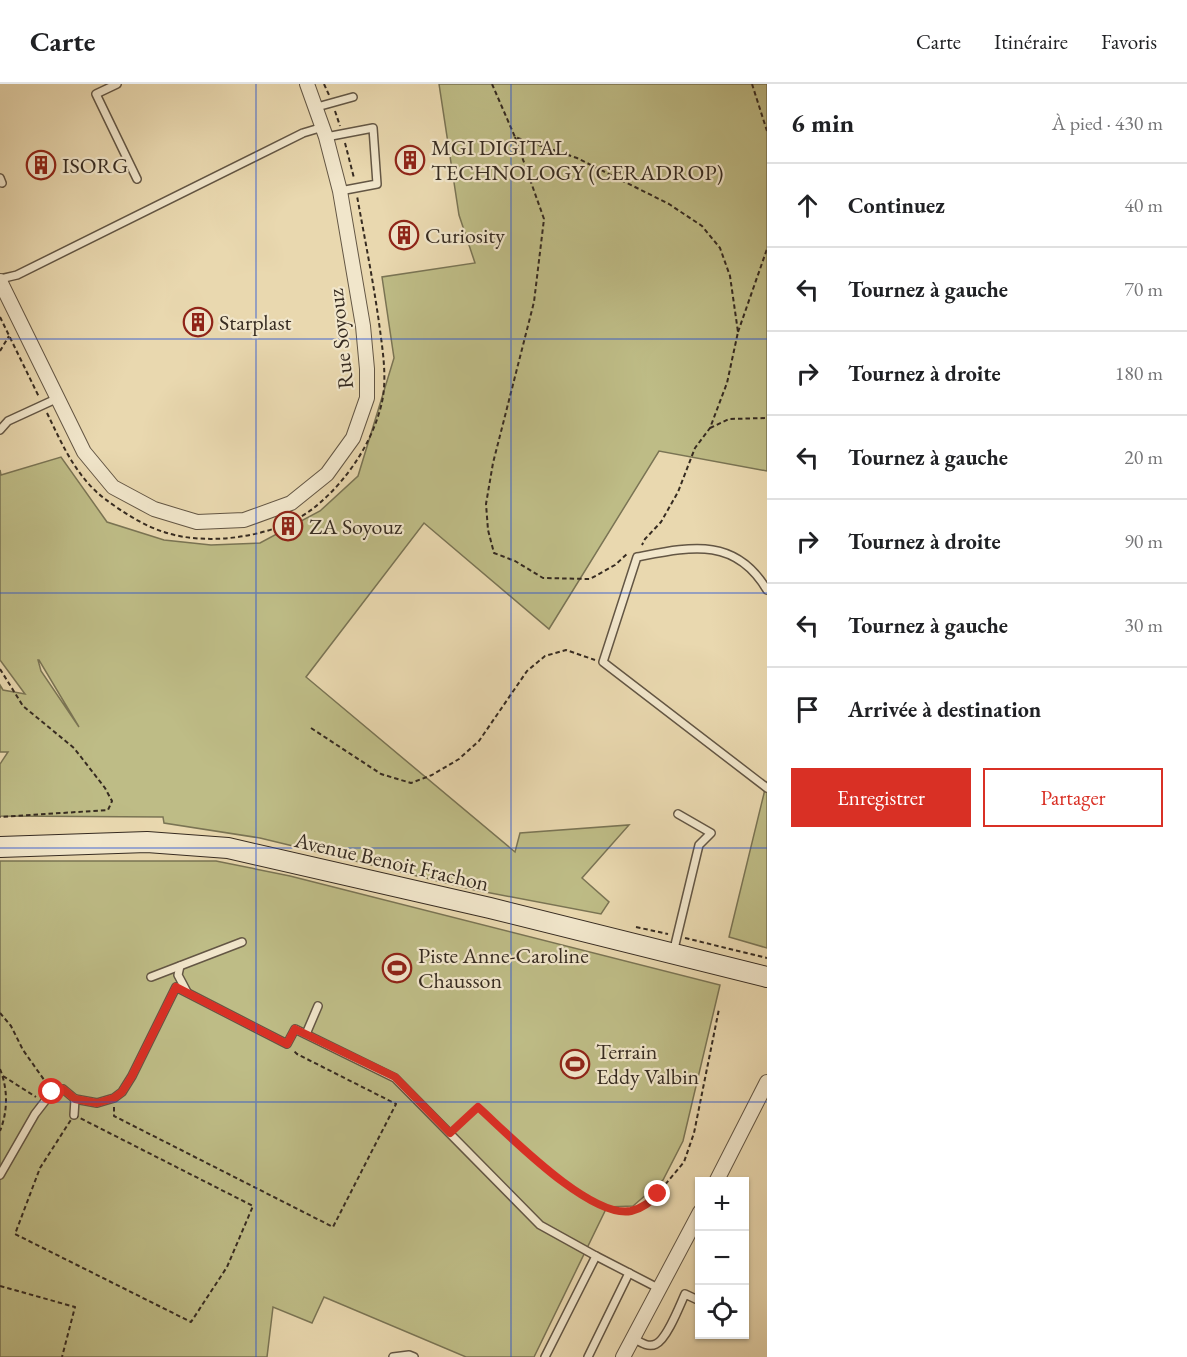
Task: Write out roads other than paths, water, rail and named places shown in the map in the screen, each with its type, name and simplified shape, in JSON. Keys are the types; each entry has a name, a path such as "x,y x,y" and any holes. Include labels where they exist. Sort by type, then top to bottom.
{"main road":[{"name":"Avenue Benoit Frachon","path":"0,847 147,842 228,848 490,908 767,977"}],"street":[{"name":"Rue Soyouz","path":"1,283 84,452 113,487 154,508 197,522 244,520 291,503 327,474 353,438 367,398 363,326 340,191 325,132 307,84"},
{"path":"719,1177 767,1082"},
{"path":"623,1357 695,1219"}],"lane":[{"path":"117,84 96,94 137,179"},
{"path":"316,107 353,97"},
{"path":"1,283 303,133 343,134 373,128 377,184 340,191"},
{"path":"0,430 8,421 58,398"},
{"path":"767,590 759,577 741,559 716,550 693,548 637,557 603,662 767,788"},
{"path":"673,953 699,845 711,833 678,814"},
{"path":"151,977 242,942"},
{"path":"180,966 178,975 189,994"},
{"path":"0,1175 10,1155 52,1092 63,1089 75,1099 97,1103 114,1098 122,1092 176,987 287,1044 295,1029 395,1077 540,1225 658,1288"},
{"path":"306,1034 318,1006"},
{"path":"74,1115 75,1099"},
{"path":"545,1357 596,1256"},
{"path":"588,1357 629,1273"},
{"path":"633,1338 644,1344 658,1343 685,1294 695,1299"},
{"path":"393,1357 410,1355 414,1357"}],"place":[{"name":"MGI DIGITAL TECHNOLOGY (CERADROP)","path":"410,160"},
{"name":"ISORG","path":"41,165"},
{"name":"Curiosity","path":"404,235"},
{"name":"Starplast","path":"198,322"},
{"name":"ZA Soyouz","path":"288,526"},
{"name":"Piste Anne-Caroline Chausson","path":"397,968"},
{"name":"Terrain Eddy Valbin","path":"575,1064"}]}
